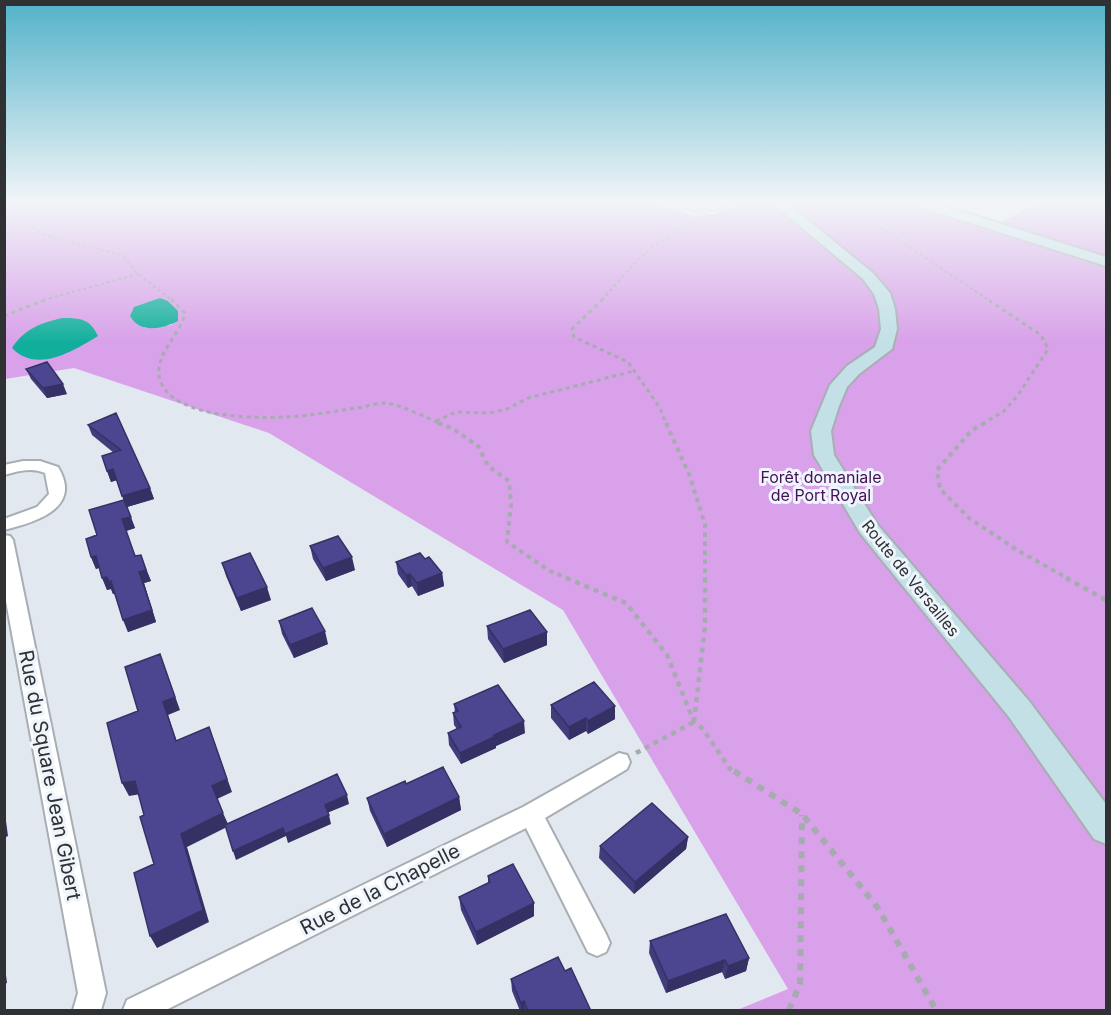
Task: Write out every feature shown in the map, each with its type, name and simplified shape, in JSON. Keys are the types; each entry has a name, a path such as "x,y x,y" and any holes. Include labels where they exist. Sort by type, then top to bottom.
{"main road":[{"name":"Route de Versailles","path":"834,248 868,276 882,293 889,328 883,349 839,385 821,431 824,455 867,528 1019,709 1107,829"},
{"path":"1064,248 1107,262"}],"street":[{"path":"4,470 25,465 42,465 52,470 58,492 55,501 42,510 4,525"},
{"name":"Rue du Square Jean Gibert","path":"4,540 92,993 87,1011"},
{"name":"Rue de la Chapelle","path":"137,1011 531,814 619,762"},
{"path":"531,814 597,943"}],"path":[{"path":"96,248 122,255 138,274 164,292 185,314 183,323 160,360 160,379 168,393 184,404 207,412 259,418 300,416 387,403 452,428 478,446 488,466 509,481 511,504 507,542 550,571 626,603 667,655 694,723 703,729 730,769 802,814 878,908 936,1011"},
{"path":"651,248 637,260 599,304 572,329 574,337 628,362 660,408 689,474 705,524 705,626 694,723"},
{"path":"911,248 1041,335 1048,349 1002,412 972,430 937,470 940,489 969,518 1017,550 1107,600"},
{"path":"4,316 54,296 138,274"},
{"path":"436,421 456,412 489,413 507,409 528,398 634,371"},
{"path":"619,762 694,723"},
{"path":"789,1011 800,984 802,814"}],"green space":[{"name":"Forêt domaniale de Port Royal","path":"5,248 1057,248 1106,264 1106,1010 737,1010 788,989 563,610 269,433 74,368 5,379","holes":["168,301 177,311 171,325 144,328"]},
{"path":"1073,248 1106,248 1106,259"}],"shaded area":[{"path":"160,298 168,301 178,311 178,321 158,328 145,328 134,322 130,316 134,307"},
{"path":"63,318 75,318 88,323 98,336 78,348 44,360 22,356 12,348 34,327"}],"building":[{"path":"47,362 63,384 43,388 26,369"},
{"path":"116,413 150,488 122,496 113,469 107,471 102,456 121,450 88,425"},
{"path":"124,500 131,517 122,519 135,556 141,555 146,570 139,572 152,610 123,620 111,581 109,582 107,577 102,578 96,556 91,557 86,539 97,535 89,510"},
{"path":"338,536 352,557 323,568 310,546"},
{"path":"250,553 267,587 237,598 222,563"},
{"path":"420,553 425,559 429,557 442,573 417,583 410,574 406,575 396,562"},
{"path":"312,608 325,631 290,645 279,621"},
{"path":"530,610 547,632 503,649 487,626"},
{"path":"160,654 175,697 163,702 176,741 209,727 227,779 212,786 223,813 181,834 203,910 150,936 134,873 154,864 140,817 144,815 135,781 122,783 107,723 138,711 125,667"},
{"path":"594,682 615,706 588,721 586,718 569,727 551,705"},
{"path":"498,685 524,721 460,753 448,733 461,727 453,713 458,711 454,704"},
{"path":"443,767 459,797 384,834 367,798"},
{"path":"337,774 347,795 325,805 329,815 285,834 283,828 233,851 225,825"},
{"path":"652,803 688,837 635,882 600,846"},
{"path":"513,864 534,903 476,932 459,897 490,882 488,876"},
{"path":"726,914 749,958 728,966 725,960 668,981 650,941"},
{"path":"558,957 565,971 571,968 591,1011 528,1011 524,1001 521,1003 511,979"}]}
